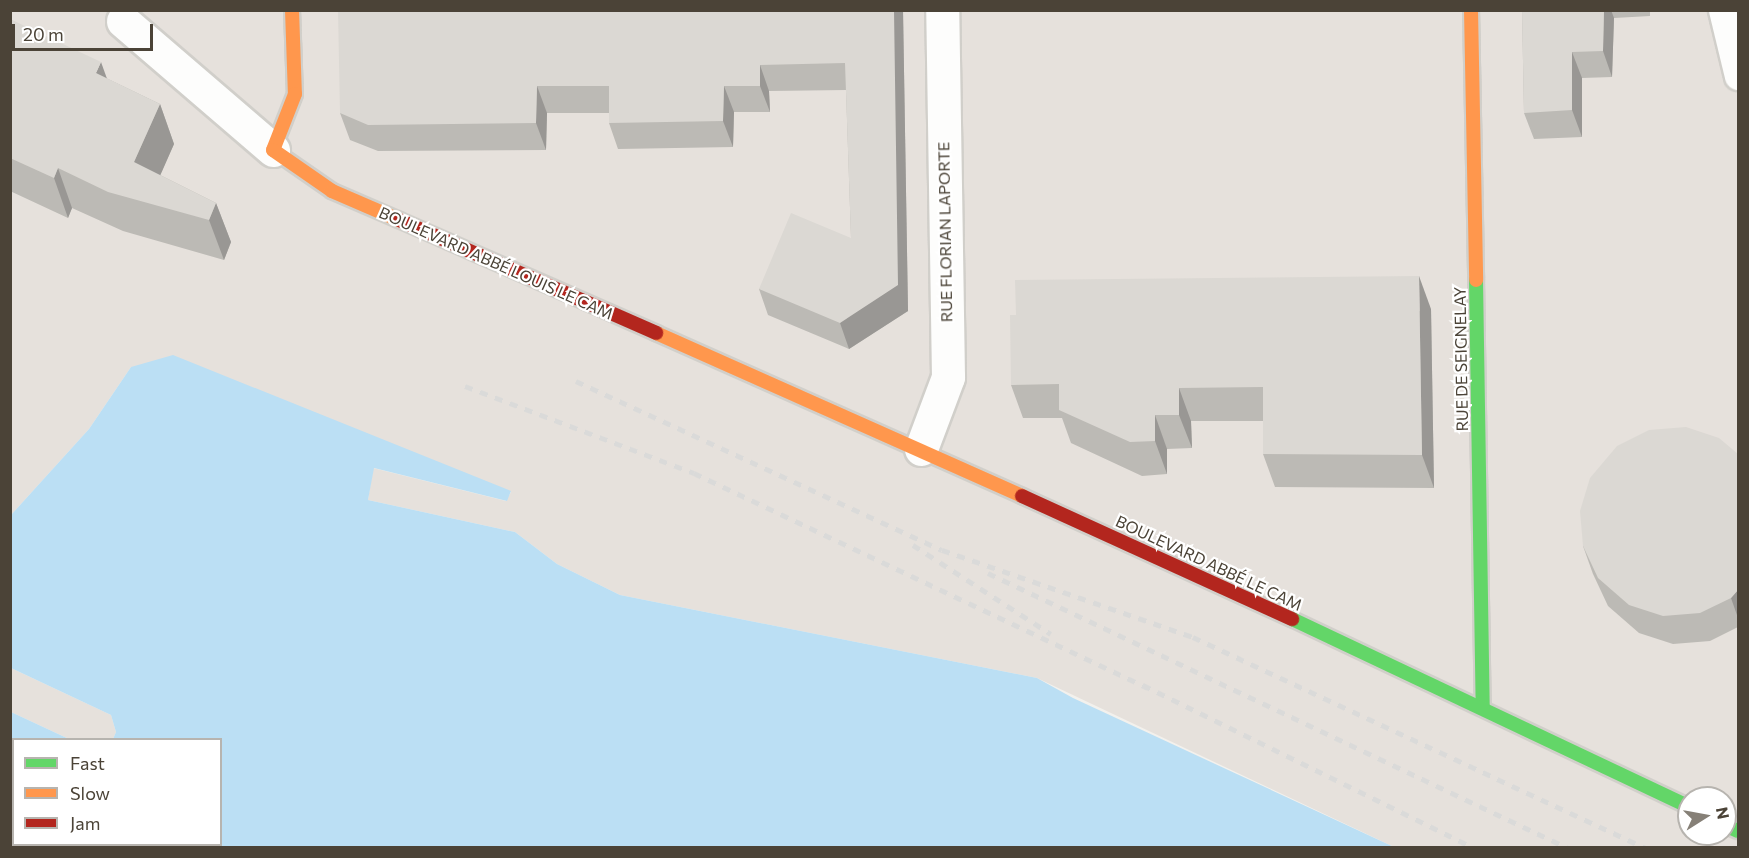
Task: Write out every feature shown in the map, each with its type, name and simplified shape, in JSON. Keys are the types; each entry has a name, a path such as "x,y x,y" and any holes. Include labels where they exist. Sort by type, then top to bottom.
{"street":[{"path":"273,150 295,94 292,10"},
{"name":"RUE FLORIAN LAPORTE","path":"921,449 948,376 942,10"},
{"name":"RUE DE SEIGNELAY","path":"1471,10 1483,707"},
{"name":"BOULEVARD ABBÉ LOUIS LE CAM","path":"118,16 273,150 332,191 921,449"},
{"name":"BOULEVARD ABBÉ LE CAM","path":"921,449 1483,707 1677,801"}],"lane":[{"path":"1722,10 1738,76"}],"shaded area":[{"path":"11,11 1738,11 1738,847 1394,847 1037,678 620,595 557,564 515,532 368,500 373,468 506,501 511,492 131,367 89,429 11,515"},
{"path":"11,668 111,715 116,732 113,738 67,738 11,712"}],"water":[{"path":"173,355 511,491 507,501 374,468 368,500 515,532 557,564 620,595 1037,678 1073,698 1394,847 11,847 11,712 67,738 12,738 12,846 222,846 222,738 113,738 116,732 111,715 11,668 11,515 89,429 131,367"}],"building":[{"path":"338,10 894,10 898,285 840,323 759,289 791,213 851,238 845,63 760,65 760,86 724,86 723,121 609,123 609,86 537,86 536,123 368,125 340,113"},
{"path":"1522,10 1604,10 1603,51 1572,52 1572,110 1524,113"},
{"path":"10,19 101,62 96,73 160,104 134,162 216,203 209,220 108,192 58,168 54,178 10,158"},
{"path":"1419,276 1422,455 1263,454 1263,387 1179,388 1179,415 1155,415 1155,441 1130,442 1059,410 1059,384 1011,385 1010,315 1016,315 1015,280"},
{"path":"1686,427 1719,438 1738,454 1738,590 1731,598 1700,613 1663,616 1629,605 1598,578 1583,546 1580,511 1590,478 1617,446 1649,430"}],"railway":[{"path":"576,381 942,550 1193,637 1645,848"},
{"path":"465,386 694,473 1148,688"},
{"path":"913,545 1051,634"},
{"path":"988,573 1568,848"},
{"path":"1143,685 1474,848"}],"traffic: fast":[{"path":"1476,280 1483,707"},
{"path":"1292,619 1677,801"}],"traffic: slow":[{"path":"292,10 295,94 273,150 332,191 399,220"},
{"path":"1471,10 1476,280"},
{"path":"656,333 1022,496"}],"traffic: jam":[{"path":"399,220 656,333"},
{"path":"1022,496 1292,619"}]}
